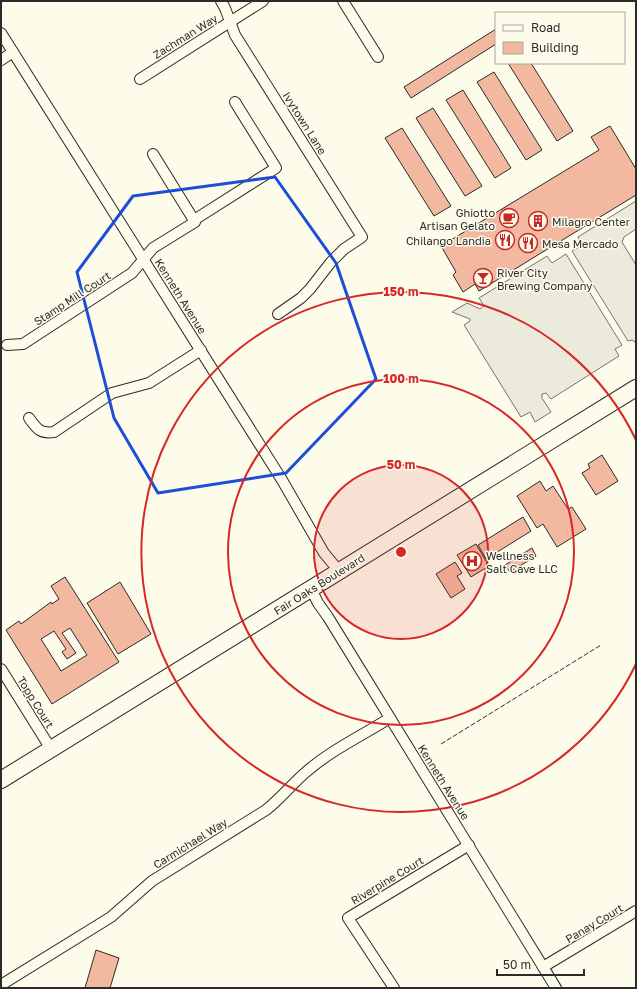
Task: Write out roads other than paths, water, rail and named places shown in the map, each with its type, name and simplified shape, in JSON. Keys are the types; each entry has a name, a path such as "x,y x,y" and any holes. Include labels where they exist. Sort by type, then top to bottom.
{"main road":[{"name":"Fair Oaks Boulevard","path":"1,780 636,388"}],"street":[{"name":"Ivytown Lane","path":"221,1 235,35 362,237 344,249 301,298 278,314"},
{"name":"Zachman Way","path":"140,79 263,1"},
{"path":"343,1 378,57"},
{"name":"Kenneth Avenue","path":"1,33 282,480 324,553 340,571"},
{"path":"1,60 13,52"},
{"name":"Stamp Mill Court","path":"7,345 23,344 132,273 153,248 276,168 235,102"},
{"path":"153,154 194,220"},
{"path":"29,418 39,432 45,434 54,432 112,393 150,383 201,350"},
{"name":"Kenneth Avenue","path":"311,589 318,603 328,616 556,988"},
{"name":"Topp Court","path":"1,669 51,749"},
{"name":"Carmichael Way","path":"1,985 115,915 152,880 266,810 281,799 306,772 316,764 390,718"},
{"name":"Riverpine Court","path":"394,988 348,918 468,845"},
{"name":"Panay Court","path":"543,967 636,911"}],"place":[{"name":"Ghiotto Artisan Gelato","path":"509,218"},
{"name":"Milagro Center","path":"538,221"},
{"name":"Chilango Landia","path":"505,240"},
{"name":"Mesa Mercado","path":"528,243"},
{"name":"River City Brewing Company","path":"483,278"},
{"name":"Wellness Salt Cave LLC","path":"472,561"}]}
